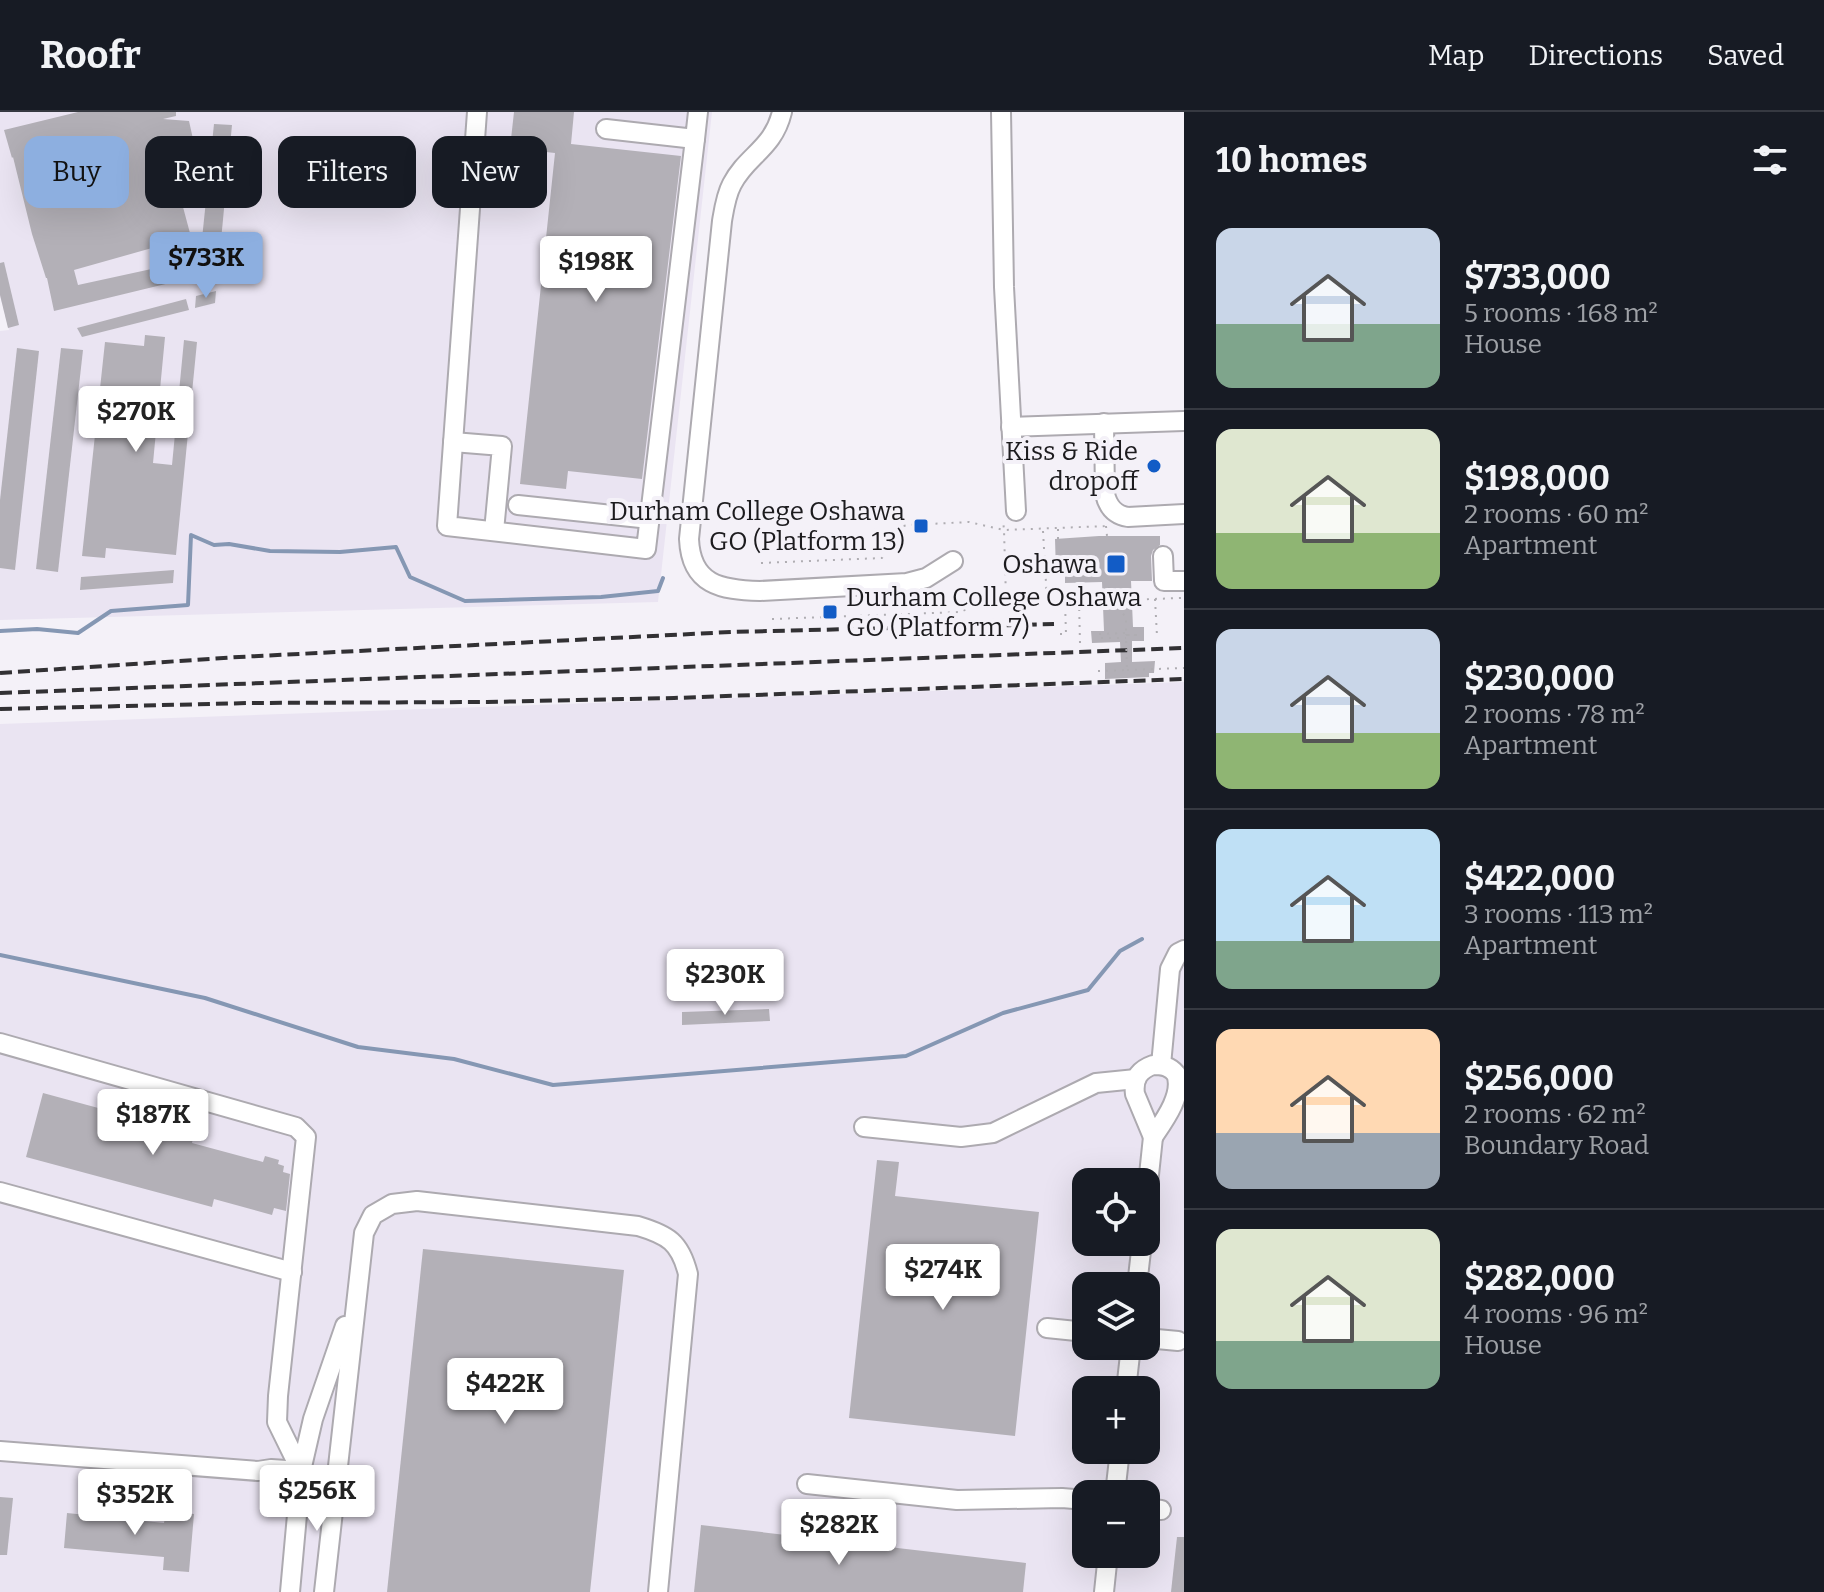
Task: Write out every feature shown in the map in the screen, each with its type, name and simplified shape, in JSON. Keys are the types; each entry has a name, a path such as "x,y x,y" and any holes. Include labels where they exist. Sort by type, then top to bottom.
{"street":[{"path":"477,112 447,526 646,549 698,112"},
{"path":"782,112 769,142 731,185 722,221 689,554 703,578 739,591 907,583 926,578 953,561"},
{"path":"1001,112 1004,287 1016,511"},
{"path":"606,129 695,139"},
{"path":"1011,427 1184,421"},
{"path":"1104,423 1105,494 1113,510 1128,517 1184,514"},
{"path":"453,442 502,446 494,531"},
{"path":"518,505 650,519"},
{"path":"1163,556 1164,581 1183,589"},
{"path":"1161,1065 1170,969 1178,953 1184,950"},
{"path":"0,1043 296,1127 306,1137 277,1422 301,1471"},
{"path":"1150,1168 1153,1137 1180,1093 1181,1075 1161,1065 1146,1068 1136,1079 1135,1094 1153,1137"},
{"path":"864,1127 961,1137 993,1133 1096,1083 1136,1079"},
{"path":"0,1192 292,1272"},
{"path":"324,1592 364,1233 373,1215 392,1204 417,1201 638,1226 658,1232 674,1243 683,1255 688,1274 658,1592"},
{"path":"290,1592 301,1471 313,1419 357,1290"},
{"path":"1047,1328 1072,1331"},
{"path":"1160,1339 1178,1341"},
{"path":"0,1451 258,1471 301,1471"},
{"path":"807,1484 957,1500 1072,1499"},
{"path":"1104,1592 1107,1568"}],"path":[{"path":"761,563 882,558 903,526 909,525 969,522 1004,530 1043,529 1047,601"},
{"path":"1106,526 1107,536"},
{"path":"1058,529 1058,539"},
{"path":"1004,530 1006,598"},
{"path":"1109,587 1110,600 1126,617 1127,670"},
{"path":"772,619 961,612 985,599 1065,602 1155,599 1183,589"},
{"path":"1155,599 1157,636"},
{"path":"1079,601 1080,643"},
{"path":"1060,634 1066,634 1065,602"},
{"path":"1126,635 1099,638 1099,634 1137,635"},
{"path":"1098,671 1184,668"}],"shaded area":[{"path":"0,112 712,112 658,602 0,620 0,331 9,330 0,296"},
{"path":"1184,682 1184,1592 0,1592 0,724"}],"building":[{"path":"78,112 176,112 176,116 163,119 189,121 192,136 145,136 145,208 183,208 191,237 74,270 78,285 179,263 182,280 54,311 26,208 129,208 129,136 24,136 24,202 4,130"},
{"path":"514,112 574,112 571,144 681,156 642,479 568,471 566,489 520,484 555,153 547,152 547,136 511,136"},
{"path":"214,124 232,125 231,136 213,136"},
{"path":"205,208 224,208 218,272 198,277"},
{"path":"4,262 19,325 8,328 0,295 0,263"},
{"path":"216,291 215,303 195,308 196,296"},
{"path":"186,299 189,310 82,337 77,328"},
{"path":"145,335 165,337 153,463 172,465 184,340 197,342 176,555 106,548 105,558 82,556 105,342 144,346"},
{"path":"17,348 39,351 15,570 0,568 0,500"},
{"path":"61,348 83,350 58,572 36,569"},
{"path":"1160,536 1160,545 1151,556 1152,581 1131,581 1133,627 1144,627 1144,641 1132,641 1132,662 1155,661 1154,673 1149,673 1149,677 1105,679 1105,663 1121,662 1120,642 1092,643 1091,631 1104,631 1102,582 1065,583 1065,572 1056,572 1055,539"},
{"path":"174,570 173,583 80,590 81,577"},
{"path":"769,1009 770,1021 682,1025 682,1012"},
{"path":"43,1093 194,1134 192,1143 263,1162 265,1156 279,1160 278,1164 284,1166 283,1172 290,1174 286,1211 274,1208 272,1215 214,1199 212,1207 26,1157"},
{"path":"877,1160 899,1162 895,1196 1039,1212 1015,1436 849,1418"},
{"path":"423,1249 624,1270 590,1592 387,1592"},
{"path":"0,1497 13,1498 7,1555 0,1555"},
{"path":"166,1511 194,1514 189,1572 163,1570 164,1557 64,1548 67,1513 164,1523"},
{"path":"701,1525 1026,1563 1023,1592 694,1592"},
{"path":"1177,1537 1184,1537 1184,1592 1171,1592"}],"waterway":[{"path":"0,631 37,629 78,633 111,611 188,605 191,535 214,545 229,544 270,551 340,552 396,547 410,577 465,601 601,597 658,591 663,578"},
{"path":"0,955 205,998 358,1047 454,1059 553,1085 906,1056 1003,1013 1088,990 1120,951 1142,939"}],"railway":[{"path":"0,673 239,657 731,632 1054,624"},
{"path":"0,693 1184,648"},
{"path":"0,709 674,698 1184,679"}],"place":[{"name":"Kiss & Ride dropoff","path":"1154,466"},
{"name":"Durham College Oshawa GO (Platform 13)","path":"921,526"},
{"name":"Oshawa","path":"1116,564"},
{"name":"Durham College Oshawa GO (Platform 7)","path":"830,612"}]}
